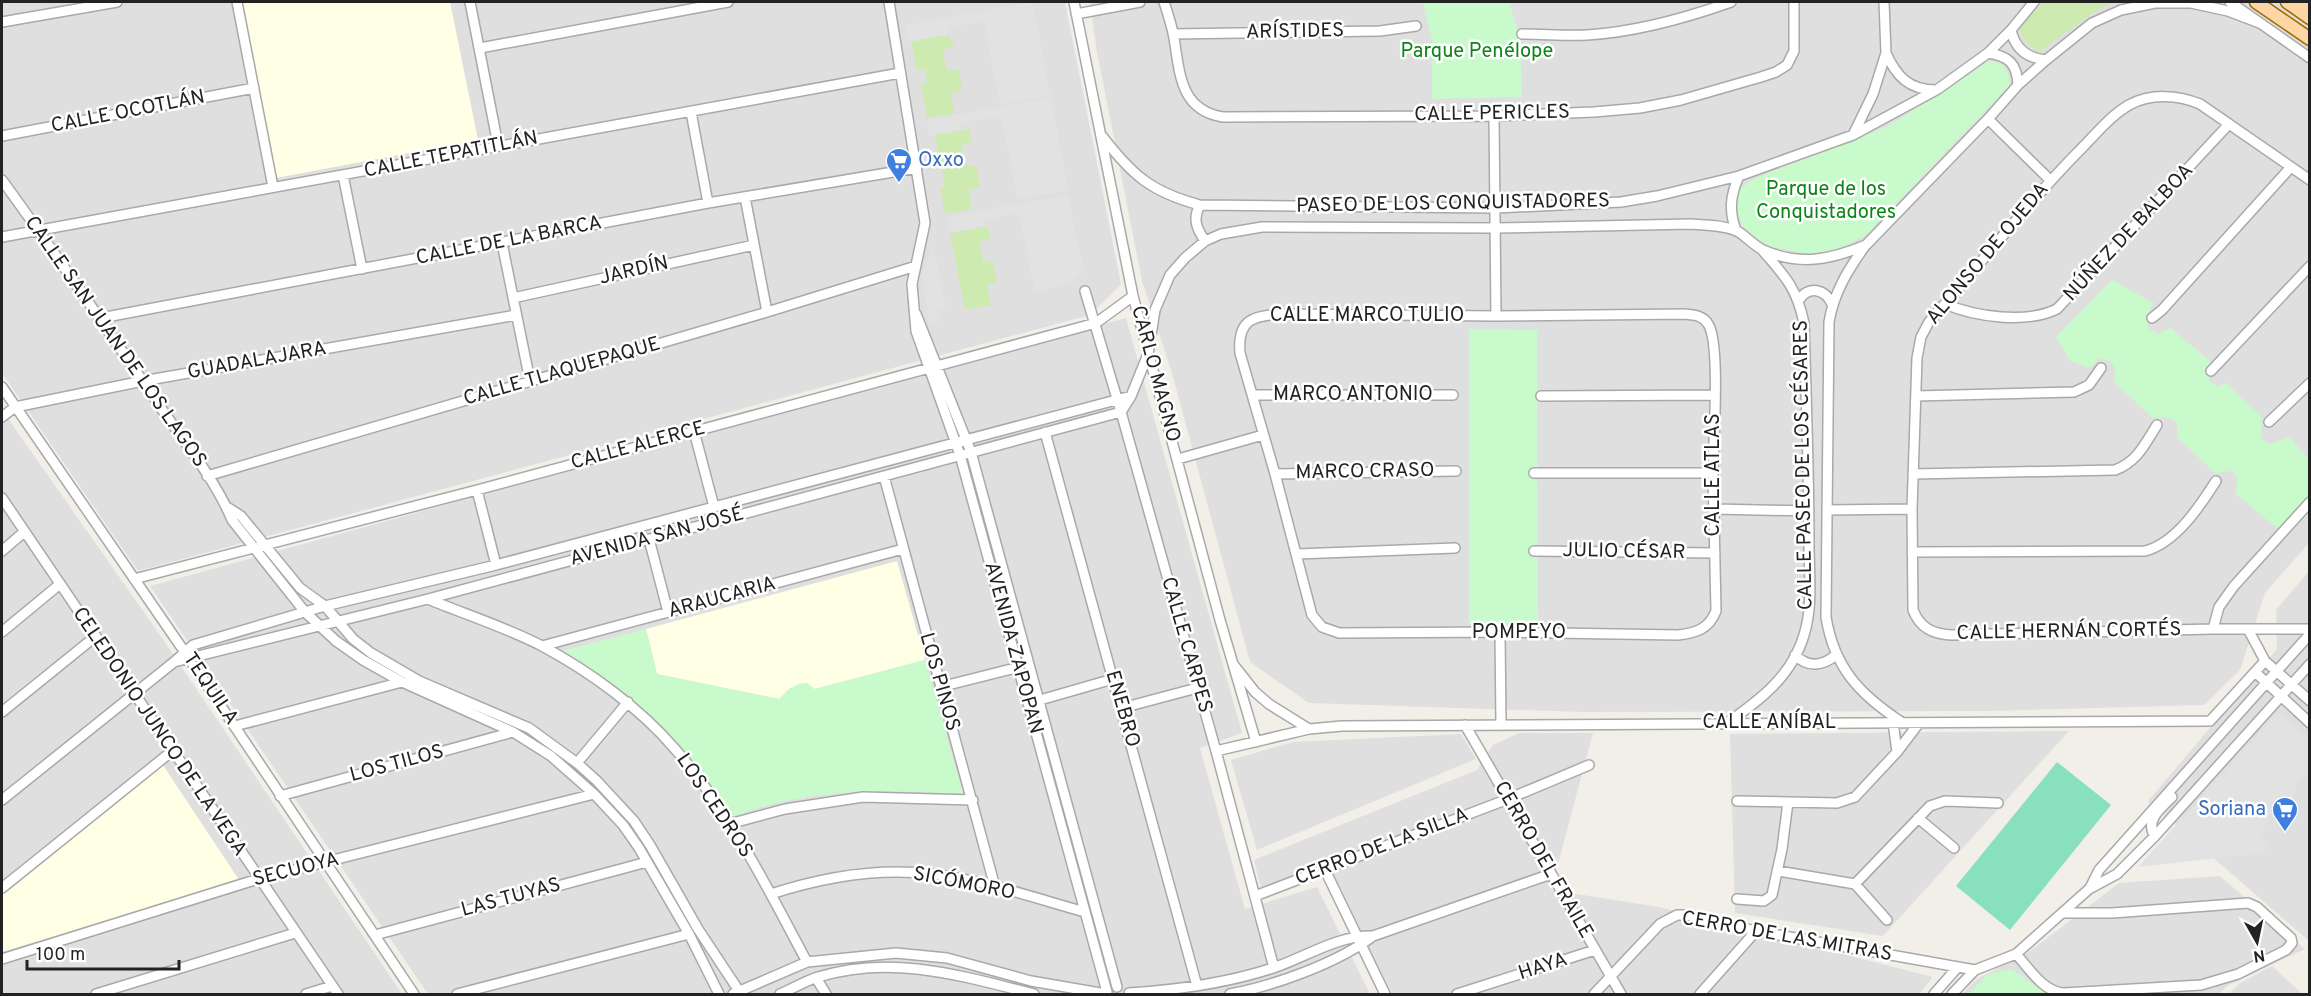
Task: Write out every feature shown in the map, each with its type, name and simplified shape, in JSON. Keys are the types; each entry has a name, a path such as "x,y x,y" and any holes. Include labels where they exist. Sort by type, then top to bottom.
{"main road":[{"path":"2256,2 2310,39"},
{"path":"2287,2 2310,18"},
{"path":"2303,2 2310,5"}],"street":[{"path":"2,22 117,2"},
{"path":"237,2 273,187"},
{"path":"470,2 498,146"},
{"path":"480,48 728,2"},
{"name":"AVENIDA ZAPOPAN","path":"889,2 925,224 912,284 912,306 916,331 968,439 1117,987"},
{"name":"CARLO MAGNO","path":"1074,2 1133,296 1256,742"},
{"path":"1076,14 1140,2"},
{"path":"1164,2 1173,34"},
{"path":"1522,34 1587,35 1674,19 1731,2"},
{"name":"CALLE PERICLES","path":"1173,34 1183,84 1188,96 1197,107 1210,115 1223,117 1494,116 1640,108 1681,100 1761,77 1783,68 1791,60 1794,51 1794,2"},
{"path":"1853,135 1873,94 1886,53 1884,2"},
{"name":"PASEO DE LOS CONQUISTADORES","path":"1102,135 1125,165 1147,183 1173,198 1200,205 1496,208 1621,202 1739,176 1853,135 1938,90 1988,53 2034,2"},
{"path":"2230,2 2310,58"},
{"name":"PASEO DE LOS CONQUISTADORES","path":"1148,354 1155,310 1170,275 1185,258 1205,241 1221,234 1262,227 1496,228 1713,225 1736,231 1761,249 1788,258 1814,260 1840,256 1866,245 2019,85 2092,22 2121,10 2155,3 2191,3 2228,11 2262,24"},
{"name":"ARÍSTIDES","path":"1173,34 1380,31 1416,26"},
{"path":"2011,30 2014,43 2023,52 2033,58 2046,60"},
{"path":"1886,53 1893,69 1905,82 1921,89 1938,90"},
{"path":"1988,53 1999,54 2011,61 2015,67 2019,85"},
{"name":"CALLE TEPATITLÁN","path":"2,237 900,73"},
{"name":"CALLE OCOTLÁN","path":"2,136 254,88"},
{"name":"ALONSO DE OJEDA","path":"1926,629 1920,624 1913,610 1912,510 1917,358 1921,337 1929,322 2050,180 2113,117 2130,105 2147,99 2172,97 2186,99 2200,104 2229,124"},
{"path":"691,112 708,203"},
{"path":"1494,116 1496,316"},
{"path":"1988,119 2050,180"},
{"path":"2229,124 2310,180"},
{"name":"NÚÑEZ DE BALBOA","path":"1945,304 1984,316 2036,315 2057,309 2229,124"},
{"name":"CALLE DE LA BARCA","path":"101,318 708,203 917,168"},
{"path":"2152,318 2290,168"},
{"path":"343,175 362,269"},
{"path":"1736,231 1731,217 1730,203 1739,176"},
{"name":"CALLE SAN JUAN DE LOS LAGOS","path":"2,180 101,318 207,476 232,520 305,612 318,626 363,660 402,682 513,732 551,756 594,794 623,825 647,862 689,934 719,994"},
{"path":"745,197 767,312"},
{"path":"1200,205 1196,212 1195,223 1205,241"},
{"path":"502,243 530,381"},
{"name":"JARDÍN","path":"513,298 754,245"},
{"name":"CALLE PASEO DE LOS CÉSARES","path":"1866,245 1845,273 1832,304 1827,340 1826,617 1829,637 1836,655 1851,680 1898,723"},
{"name":"CALLE PASEO DE LOS CÉSARES","path":"1726,723 1767,693 1783,676 1804,636 1808,618 1809,511 1804,323 1799,300 1785,275 1761,249"},
{"name":"CALLE TLAQUEPAQUE","path":"207,476 916,266"},
{"path":"2211,371 2310,266"},
{"path":"1799,300 1807,292 1817,290 1827,295 1832,304"},
{"name":"CALLE CARPES","path":"1085,291 1118,399 1274,968"},
{"name":"CALLE ALERCE","path":"134,579 477,490 1096,323 1133,296"},
{"name":"CALLE MARCO TULIO","path":"1329,631 1316,622 1311,615 1297,554 1240,353 1238,340 1247,322 1256,317 1282,314 1684,315 1697,316 1708,323"},
{"name":"GUADALAJARA","path":"2,417 15,407 143,381 516,315"},
{"name":"CALLE ATLAS","path":"1708,323 1714,341 1713,473 1716,611 1708,626"},
{"path":"1121,412 1131,396 1148,354"},
{"name":"AVENIDA ZAPOPAN","path":"933,367 960,455 1106,994"},
{"path":"1916,396 2074,392 2089,385 2101,368"},
{"path":"2269,422 2310,382"},
{"name":"TEQUILA","path":"2,387 187,655 414,994"},
{"name":"MARCO ANTONIO","path":"1253,395 1453,395"},
{"path":"1541,396 1714,395"},
{"name":"AVENIDA SAN JOSÉ","path":"187,655 193,645 326,606 496,565 1131,396"},
{"name":"AVENIDA SAN JOSÉ","path":"2,800 174,662 187,655 428,599 1121,412"},
{"path":"1913,474 2115,470 2130,464 2136,458 2157,425"},
{"path":"694,431 714,507"},
{"name":"ENEBRO","path":"1046,432 1197,986"},
{"path":"1178,459 1263,435"},
{"name":"MARCO CRASO","path":"1275,474 1456,471"},
{"path":"1534,473 1713,473"},
{"name":"LOS PINOS","path":"884,476 995,887"},
{"path":"1912,552 2145,551 2165,542 2197,510 2216,480"},
{"path":"477,490 496,565"},
{"name":"CELEDONIO JUNCO DE LA VEGA","path":"2,498 96,636 171,752 335,990"},
{"path":"2213,629 2219,607 2229,592 2310,502"},
{"name":"CALLE SAN JUAN DE LOS LAGOS","path":"226,506 241,516 300,588 326,606 353,639 401,671 529,728 577,763 614,798 634,821 738,994"},
{"path":"1714,509 1809,511"},
{"path":"1827,510 1912,510"},
{"path":"2,551 24,532"},
{"path":"649,539 668,612"},
{"path":"563,547 568,561"},
{"path":"1297,554 1455,548"},
{"name":"ARAUCARIA","path":"542,646 903,549"},
{"name":"JULIO CÉSAR","path":"1534,551 1715,553"},
{"path":"2,632 60,584"},
{"name":"LOS CEDROS","path":"428,599 542,646 628,702 686,762 729,824 771,894 807,962"},
{"name":"POMPEYO","path":"1329,631 1339,633 1500,632 1678,635 1690,634 1708,626"},
{"name":"CALLE HERNÁN CORTÉS","path":"1926,629 1933,633 1951,635 2213,629 2310,632"},
{"path":"2249,631 2265,661 2310,701"},
{"path":"1500,632 1501,725"},
{"path":"2090,889 2099,870 2310,632"},
{"path":"2,712 96,636"},
{"path":"1795,655 1815,665 1825,663 1836,655"},
{"path":"2218,738 2210,721 2265,661"},
{"path":"1233,664 1262,698 1309,729"},
{"path":"1952,994 1975,970 2016,954 2090,889 2117,873 2155,836 2310,664"},
{"path":"940,687 1018,667"},
{"path":"2255,672 2310,723"},
{"path":"1040,700 1113,679"},
{"path":"235,726 402,682"},
{"path":"1122,708 1197,688"},
{"path":"577,763 628,702"},
{"name":"CALLE ANÍBAL","path":"1216,751 1309,729 1465,725 2210,721"},
{"path":"1897,752 1898,723"},
{"path":"1737,801 1838,803 1852,800 1897,752 1918,723"},
{"name":"CERRO DEL FRAILE","path":"1465,725 1621,994"},
{"name":"LOS TILOS","path":"280,796 513,732"},
{"path":"2,888 171,752"},
{"name":"CERRO DE LA SILLA","path":"1255,896 1589,765"},
{"path":"2155,836 2151,830 2151,823 2178,788 2181,776"},
{"name":"SECUOYA","path":"2,959 258,879 594,794"},
{"path":"729,824 785,809 864,797 973,800"},
{"path":"1737,899 1769,900 1778,871 1788,802"},
{"path":"1855,884 1927,809 1940,802 1998,803"},
{"path":"1918,818 1954,848"},
{"name":"LAS TUYAS","path":"375,935 647,862"},
{"path":"1325,870 1385,994"},
{"path":"1778,871 1855,884 1887,920"},
{"name":"SICÓMORO","path":"771,894 798,885 840,877 897,872 931,874 995,887 1085,912"},
{"path":"738,994 807,962 896,953 947,958 1031,981 1106,994 1117,987 1121,987 1129,994 1197,986 1274,968 1356,936 1373,936 1551,874"},
{"path":"2016,954 2046,988 2064,993 2201,985 2221,981 2238,975 2286,950 2292,944 2291,938 2257,907 2248,903 2112,913 2062,913"},
{"name":"CERRO DE LAS MITRAS","path":"1594,994 1660,924 1677,915 1688,915 1756,931 1975,970"},
{"path":"1700,994 1756,931"},
{"path":"96,994 295,933"},
{"path":"457,994 689,934"},
{"path":"1230,994 1270,985 1361,946 1373,936"},
{"name":"HAYA","path":"1457,994 1595,950"},
{"path":"780,994 816,978 849,969 896,966 954,975 1034,994"},
{"path":"1934,994 1957,968"},
{"path":"816,978 826,994"},
{"path":"306,994 335,990"}],"shaded area":[{"path":"2,2 1065,2 1121,284 1090,315 138,571 2,373"},
{"path":"242,2 450,2 478,140 276,178"},
{"path":"1033,2 1050,95 1000,104 984,21 948,27 948,35 908,42 905,25"},
{"path":"1090,2 2309,2 2309,543 2265,593 2240,670 2204,705 1989,711 1582,712 1309,703 1250,662 1172,373 1142,281 1096,47"},
{"path":"1051,98 1068,190 1018,199 1001,116 960,123 961,130 929,136 927,120"},
{"path":"1068,195 1084,273 1075,276 1076,281 1035,292 1019,213 982,220 983,226 950,233 947,217"},
{"path":"933,245 946,309 939,310 941,321 929,323 922,273"},
{"path":"1126,318 1242,733 1200,748 1245,909 1317,887 1370,994 428,994 150,586"},
{"path":"2,410 162,638 402,994 2,994"},
{"path":"897,561 925,660 815,689 790,688 779,699 657,674 646,629"},
{"path":"2309,571 2309,941 2148,801 2277,649 2276,610"},
{"path":"2278,713 2309,740 2309,769 2296,785 2293,801 2280,806 2268,817 2260,838 2270,845 2262,853 2138,867"},
{"path":"2069,731 1883,936 1735,913 1730,734"},
{"path":"1519,733 1593,733 1551,890 1659,907 1933,977 1919,994 1391,994 1336,879 1312,869 1261,889 1254,860 1477,770 1493,745"},
{"path":"1461,734 1476,759 1257,850 1231,760 1293,742"},
{"path":"163,765 239,880 2,952 2,894"},
{"path":"2220,876 2305,949 2227,986 2219,994 1962,994 1977,979 2029,952 2119,883"},
{"path":"2272,966 2302,994 2229,994 2240,983"}],"green space":[{"name":"Parque Penélope","path":"1423,2 1509,2 1521,42 1522,97 1432,99 1432,41"},
{"path":"2044,2 2119,2 2100,8 2039,52 2027,43 2020,30 2023,23"},
{"path":"948,35 955,46 943,50 946,69 959,70 962,90 951,94 954,114 927,118 921,84 927,83 925,69 917,70 911,41"},
{"name":"Parque de los Conquistadores","path":"1989,61 2001,63 2008,73 2010,85 1866,235 1840,248 1810,254 1771,247 1746,232 1735,210 1739,190 1755,178 1886,127"},
{"path":"969,129 972,142 961,146 965,165 976,166 980,187 968,190 972,209 945,214 940,188 945,187 935,135"},
{"path":"988,226 990,239 979,242 983,261 993,261 997,282 987,285 991,305 965,310 950,233"},
{"path":"2112,280 2153,303 2148,315 2148,328 2157,334 2171,328 2211,362 2207,373 2210,382 2218,387 2226,383 2261,416 2261,438 2270,444 2289,437 2309,459 2309,498 2279,530 2235,493 2238,478 2232,471 2215,473 2178,438 2177,426 2173,419 2153,418 2114,382 2116,370 2111,362 2099,358 2090,368 2070,361 2056,337"},
{"path":"1469,329 1537,330 1538,623 1469,624"},
{"path":"646,629 657,674 779,699 799,684 807,683 815,689 925,660 963,794 845,793 788,801 730,818 694,766 628,695 562,651"},
{"path":"2057,762 2111,805 2010,930 1956,886"},
{"path":"2012,969 2046,994 1969,994 1988,974"}],"place":[{"name":"Oxxo","path":"899,184"},
{"name":"Soriana","path":"2285,833"}]}
